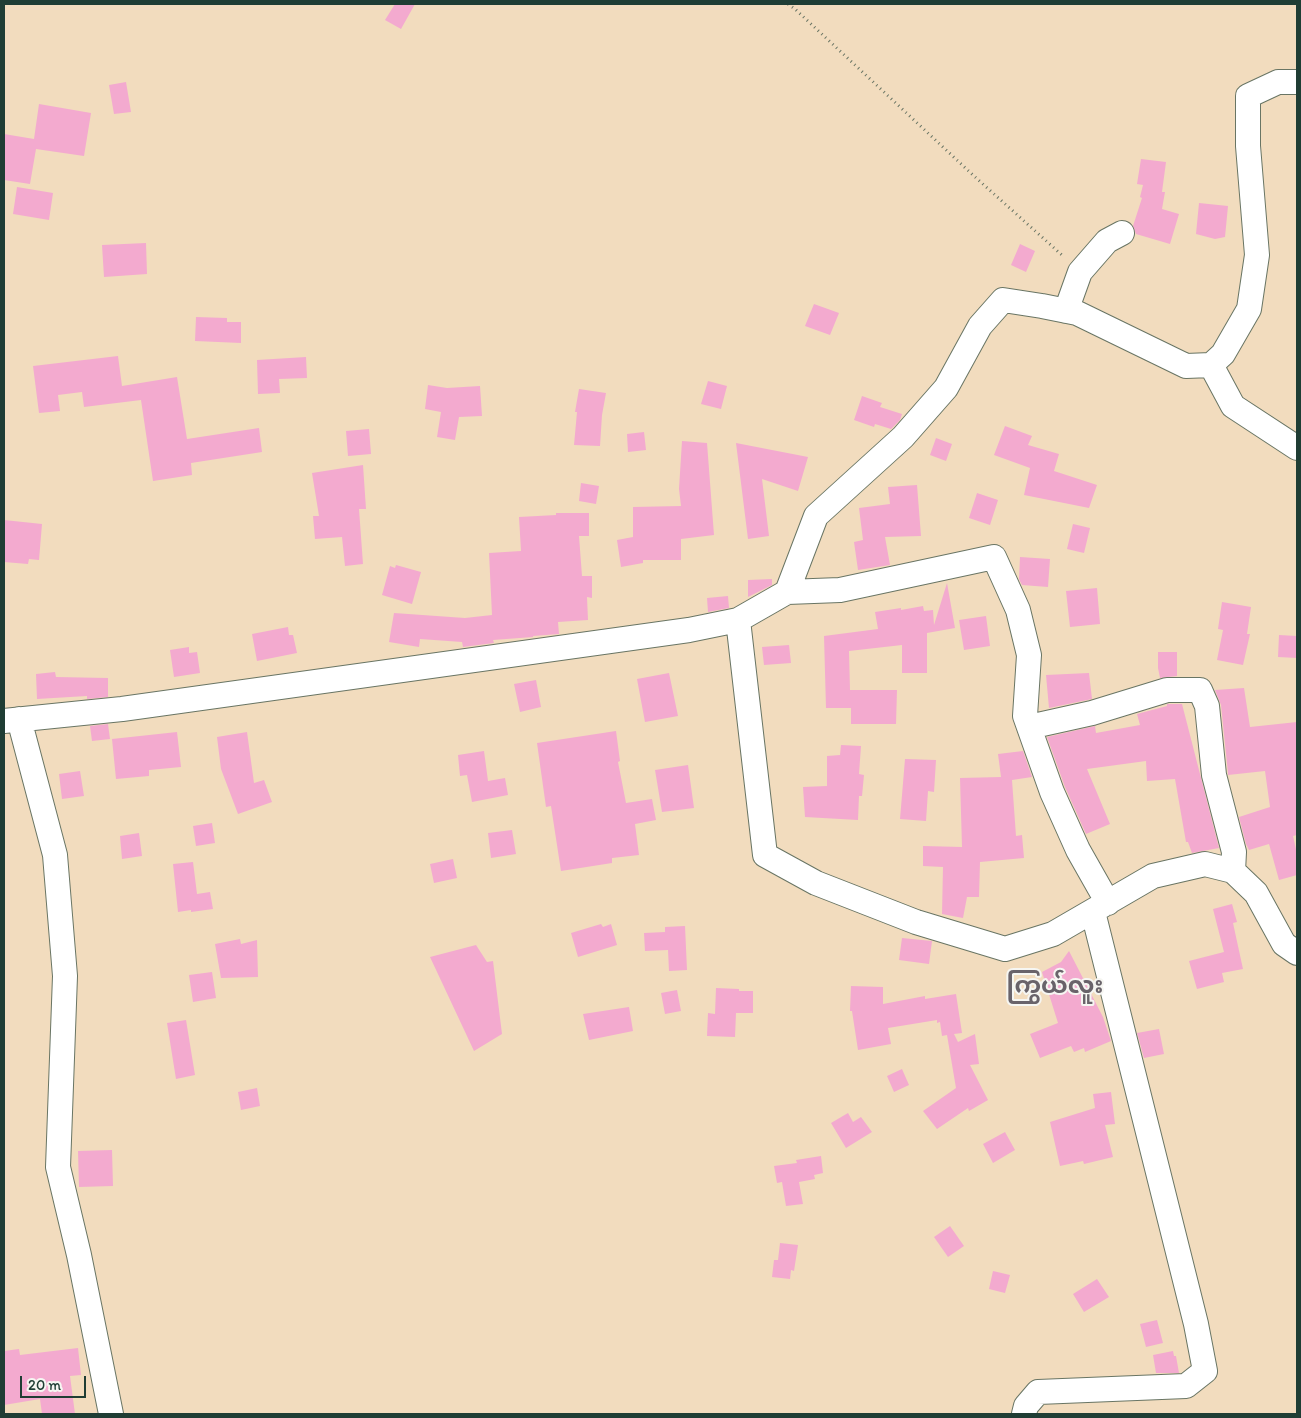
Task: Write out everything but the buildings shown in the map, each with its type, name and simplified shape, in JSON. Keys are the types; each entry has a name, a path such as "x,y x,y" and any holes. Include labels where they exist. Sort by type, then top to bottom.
{"street":[{"path":"787,592 816,516 903,437 946,388 980,326 1003,300 1076,313 1186,366 1211,365 1223,354 1249,309 1257,255 1248,146 1248,96 1278,82 1297,82"},
{"path":"1066,311 1080,272 1107,241 1122,233"},
{"path":"1211,365 1233,406 1297,448"},
{"path":"111,1414 79,1255 58,1167 65,976 55,855 11,720 151,705 689,630 738,620 787,592 840,590 994,557 1018,610 1029,655 1025,716 1052,792 1078,850 1100,907 1196,1324 1205,1371 1186,1386 1038,1392 1026,1406 1024,1414"},
{"path":"738,620 765,855 816,883 916,922 1005,949 1053,934 1153,876 1205,864 1233,871 1256,893 1284,944 1297,954"},
{"path":"1029,727 1092,713 1167,690 1200,690 1207,706 1214,775 1234,852 1233,871"}],"path":[{"path":"788,4 1080,272"}],"district":[{"name":"ကြွယ်လူး","path":"1055,987"}]}
